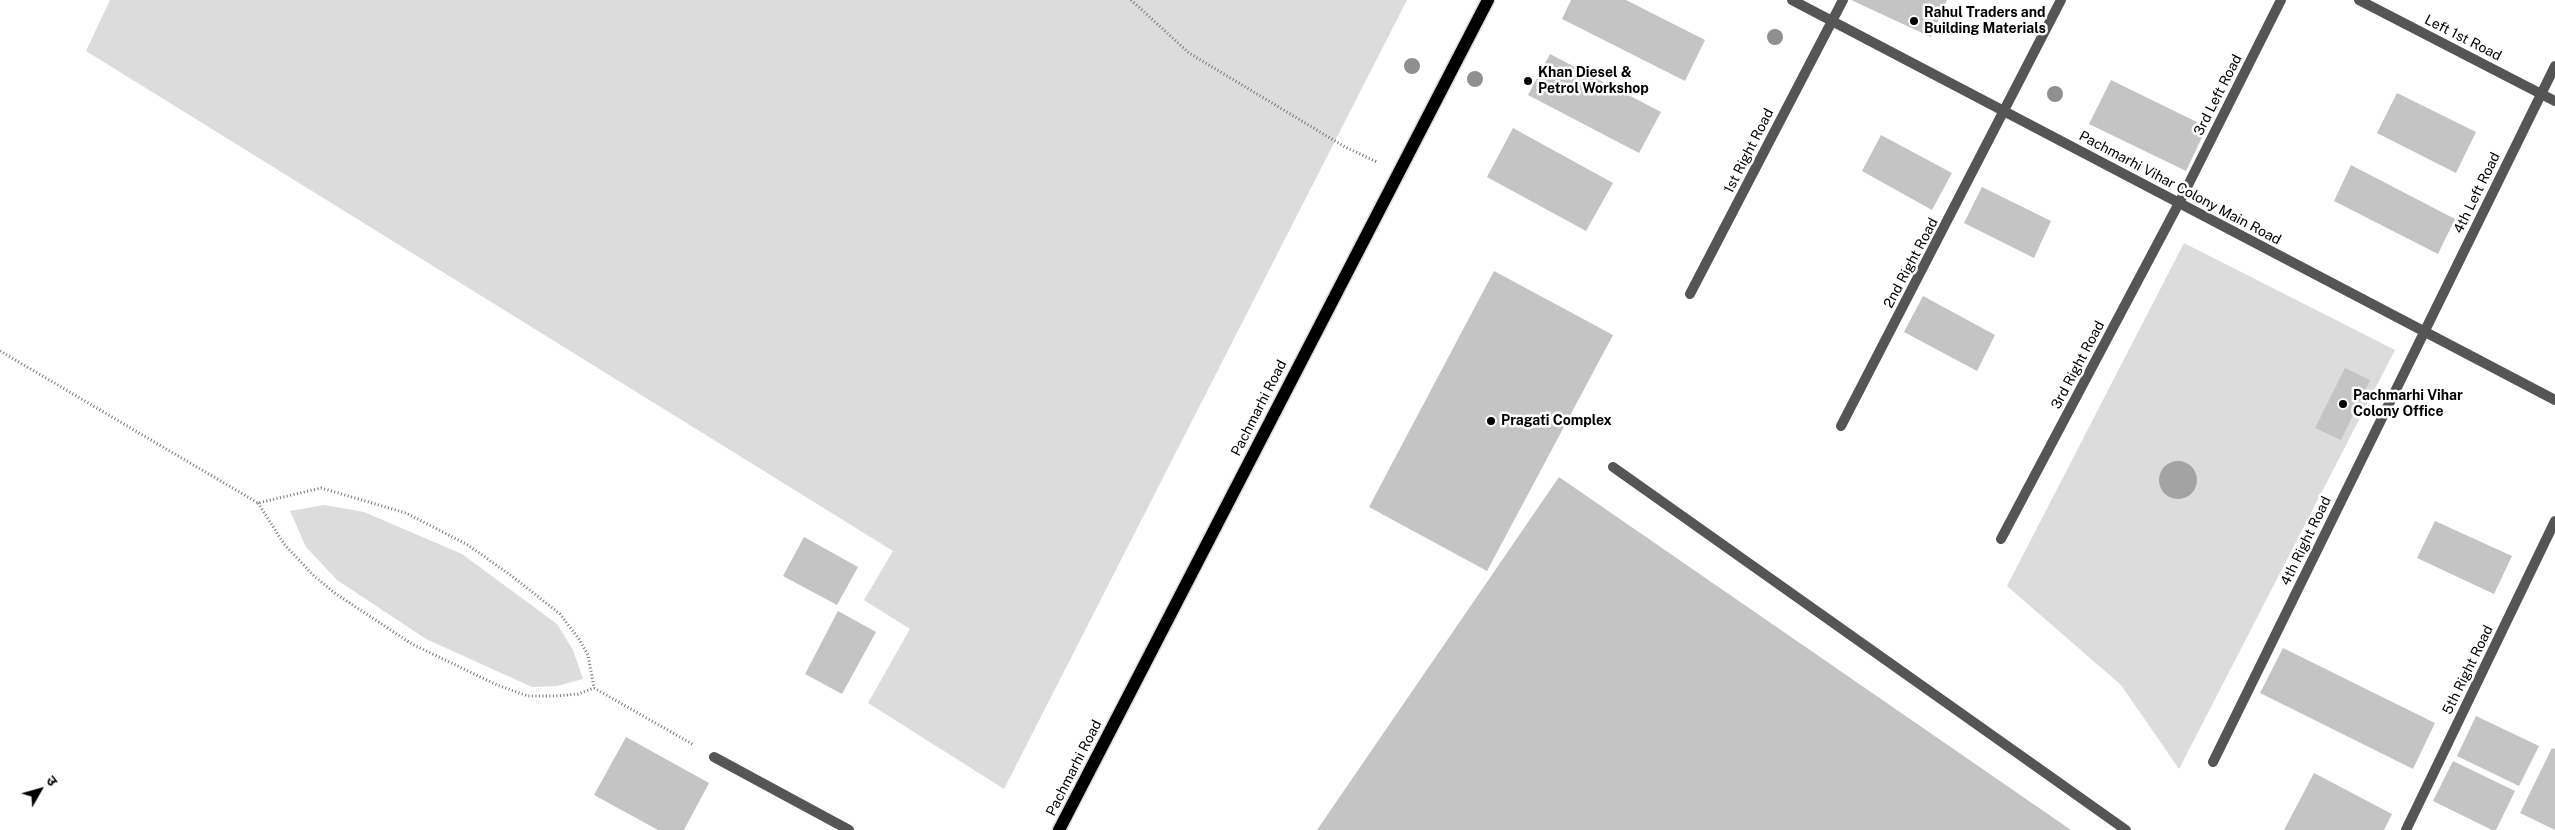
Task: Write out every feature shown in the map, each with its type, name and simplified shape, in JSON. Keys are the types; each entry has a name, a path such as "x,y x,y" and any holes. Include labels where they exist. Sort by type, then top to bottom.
{"main road":[{"name":"Pachmarhi Road","path":"1059,830 1488,0"}],"street":[{"name":"Pachmarhi Vihar Colony Main Road","path":"1792,0 2555,400"},
{"name":"1st Right Road","path":"1690,294 1843,0"},
{"name":"2nd Right Road","path":"1841,426 2005,112 2061,0"},
{"name":"3rd Left Road","path":"2179,203 2281,0"},
{"name":"Left 1st Road","path":"2359,0 2555,101"},
{"name":"4th Left Road","path":"2424,332 2555,66"},
{"name":"3rd Right Road","path":"2001,539 2179,203"},
{"name":"4th Right Road","path":"2213,762 2424,332"},
{"path":"1613,466 2126,830"},
{"name":"5th Right Road","path":"2406,830 2555,521"},
{"path":"714,757 849,830"}],"path":[{"path":"1131,0 1189,53 1345,147 1398,172"},
{"path":"0,351 258,503 274,531 303,566 336,594 412,644 497,685 528,696 578,694 594,688"},
{"path":"258,503 321,488 406,513 468,545 560,614 579,639 588,655 594,688 714,757"}],"shaded area":[{"path":"110,0 1407,0 1004,789 868,703 910,629 864,600 893,551 86,51"},
{"path":"2184,243 2395,350 2179,769 2121,685 2007,586"},
{"path":"2178,461 2192,466 2197,480 2192,494 2178,499 2164,494 2159,480 2164,466"},
{"path":"324,505 364,512 462,554 557,624 573,650 583,679 557,686 532,687 426,639 337,580 306,547 290,511"}],"building":[{"path":"1571,0 1626,0 1705,40 1685,81 1562,19"},
{"path":"1851,0 1947,0 1931,37"},
{"path":"1550,54 1661,112 1639,153 1528,95"},
{"path":"2111,80 2207,127 2186,171 2089,124"},
{"path":"2397,93 2476,132 2456,173 2377,133"},
{"path":"1513,128 1613,183 1586,231 1487,177"},
{"path":"1881,135 1952,173 1932,210 1862,171"},
{"path":"2351,165 2455,219 2438,254 2334,201"},
{"path":"1982,187 2051,221 2034,258 1964,223"},
{"name":"Pragati Complex","path":"1494,271 1613,335 1487,571 1369,507"},
{"path":"1923,296 1995,335 1977,371 1904,332"},
{"name":"Pachmarhi Vihar Colony Office","path":"2345,368 2370,380 2341,440 2315,428"},
{"path":"1559,477 2071,830 1317,830"},
{"path":"2435,521 2512,556 2494,594 2417,558"},
{"path":"804,537 858,567 837,605 783,576"},
{"path":"838,611 876,632 842,694 805,674"},
{"path":"2283,648 2435,723 2413,769 2260,693"},
{"path":"2476,716 2539,746 2519,786 2457,756"},
{"path":"626,737 709,783 684,830 658,830 594,795"},
{"path":"2552,748 2555,749 2555,830 2520,813"},
{"path":"2453,761 2515,791 2496,830 2492,830 2433,801"},
{"path":"2314,773 2392,814 2384,830 2284,830"}],"place":[{"name":"Rahul Traders and Building Materials","path":"1914,21"},
{"name":"Khan Diesel & Petrol Workshop","path":"1528,81"},
{"name":"Pachmarhi Vihar Colony Office","path":"2343,404"},
{"name":"Pragati Complex","path":"1491,421"}]}
